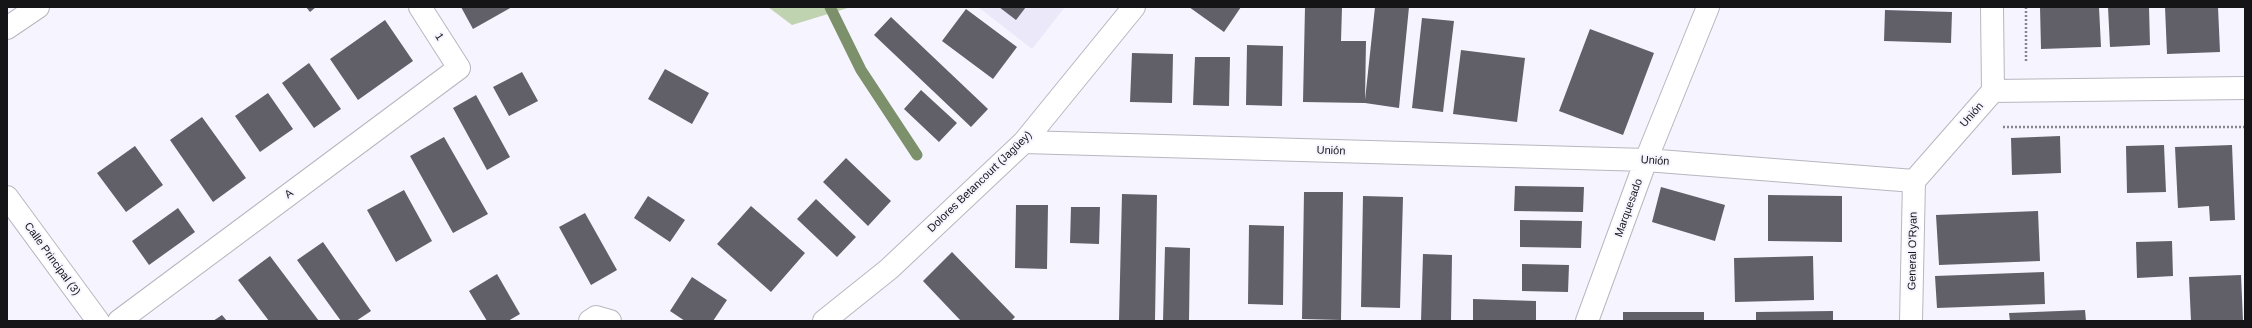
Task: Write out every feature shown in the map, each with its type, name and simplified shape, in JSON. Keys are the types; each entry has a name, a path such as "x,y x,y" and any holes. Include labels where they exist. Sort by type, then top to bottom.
{"street":[{"path":"7,28 38,7"},
{"name":"1","path":"420,7 459,68"},
{"name":"Dolores Betancourt (Jagüey)","path":"824,321 889,269 1024,142 1134,7"},
{"name":"Marquesado","path":"1587,321 1646,160 1708,7"},
{"path":"1992,7 1993,91 2245,88"},
{"name":"A","path":"119,321 459,68"},
{"name":"Unión","path":"1024,142 1646,160 1914,181 1993,91"},
{"name":"General O'Ryan","path":"1911,321 1914,181"},
{"name":"Calle Principal (3)","path":"7,198 98,321"},
{"path":"590,321 596,317 610,321"}],"path":[{"path":"2026,7 2026,62 2034,62"},
{"path":"1962,127 2245,127"}],"shaded area":[{"path":"978,7 1065,7 1032,49"}],"green space":[{"path":"768,7 851,7 792,25"}],"building":[{"path":"306,7 316,7 310,12"},
{"path":"461,7 512,7 473,29"},
{"path":"999,7 1026,7 1016,20"},
{"path":"1189,7 1241,7 1224,32"},
{"path":"1305,7 1342,7 1341,41 1366,41 1365,100 1375,7 1409,7 1399,108 1365,103 1303,102"},
{"path":"2040,7 2099,7 2101,47 2041,49"},
{"path":"2108,7 2149,7 2150,45 2110,47"},
{"path":"2165,7 2218,7 2220,52 2167,54"},
{"path":"966,9 1017,47 993,79 942,41"},
{"path":"1885,10 1952,12 1951,43 1884,41"},
{"path":"891,17 988,109 971,127 874,35"},
{"path":"1422,18 1454,21 1443,112 1412,108"},
{"path":"385,20 413,61 358,100 330,59"},
{"path":"1590,29 1654,53 1623,135 1559,111"},
{"path":"1247,45 1283,46 1282,106 1246,105"},
{"path":"1461,50 1525,58 1517,122 1453,114"},
{"path":"1132,53 1173,54 1172,103 1130,102"},
{"path":"1195,57 1230,57 1229,106 1193,105"},
{"path":"309,63 341,109 314,128 282,83"},
{"path":"665,69 709,93 692,124 648,99"},
{"path":"522,72 538,101 509,116 493,87"},
{"path":"921,90 957,123 939,142 904,109"},
{"path":"268,93 293,129 260,152 235,116"},
{"path":"476,95 510,157 487,170 453,108"},
{"path":"202,117 246,178 213,202 170,140"},
{"path":"2060,136 2061,173 2012,175 2011,138"},
{"path":"444,137 488,214 453,233 410,156"},
{"path":"2164,145 2166,192 2127,193 2126,146"},
{"path":"2232,145 2235,220 2210,221 2209,206 2178,208 2175,147"},
{"path":"135,146 163,185 126,212 97,173"},
{"path":"846,158 891,201 868,226 823,182"},
{"path":"1515,186 1584,187 1583,212 1514,211"},
{"path":"1661,187 1725,205 1715,241 1652,222"},
{"path":"404,190 432,241 396,262 367,210"},
{"path":"1304,192 1343,192 1341,320 1302,319"},
{"path":"1122,194 1157,195 1155,321 1119,321"},
{"path":"1768,195 1842,196 1842,242 1768,241"},
{"path":"648,196 685,220 670,242 634,218"},
{"path":"1363,196 1403,197 1400,308 1361,307"},
{"path":"816,199 856,237 837,257 797,219"},
{"path":"1016,205 1048,205 1047,269 1015,268"},
{"path":"751,206 805,253 771,292 717,244"},
{"path":"1071,207 1100,207 1099,244 1070,243"},
{"path":"178,208 195,232 149,265 132,241"},
{"path":"2038,211 2040,261 1939,265 1936,215"},
{"path":"585,213 617,270 591,285 559,227"},
{"path":"1520,220 1582,221 1581,248 1520,247"},
{"path":"1249,225 1284,226 1283,305 1248,304"},
{"path":"2172,241 2173,276 2137,278 2136,242"},
{"path":"323,242 371,311 356,321 341,321 297,260"},
{"path":"1165,247 1190,248 1189,321 1163,321"},
{"path":"952,252 1015,317 1011,321 961,321 923,281"},
{"path":"1423,254 1452,255 1451,321 1421,321"},
{"path":"270,256 319,321 269,321 238,280"},
{"path":"1813,256 1814,300 1735,302 1734,258"},
{"path":"1522,264 1569,265 1568,292 1522,291"},
{"path":"2044,272 2045,304 1937,308 1935,276"},
{"path":"497,274 520,314 508,321 487,321 469,291"},
{"path":"2241,275 2243,321 2191,321 2189,277"},
{"path":"692,277 727,300 713,321 685,321 670,311"},
{"path":"1473,299 1536,301 1536,321 1473,321"},
{"path":"2085,310 2086,321 2010,321 2009,313"},
{"path":"1833,311 1833,321 1756,321 1756,312"},
{"path":"1623,312 1704,312 1704,321 1623,321"},
{"path":"222,315 227,321 213,321"}],"waterway":[{"path":"830,7 861,70 917,155"}]}
